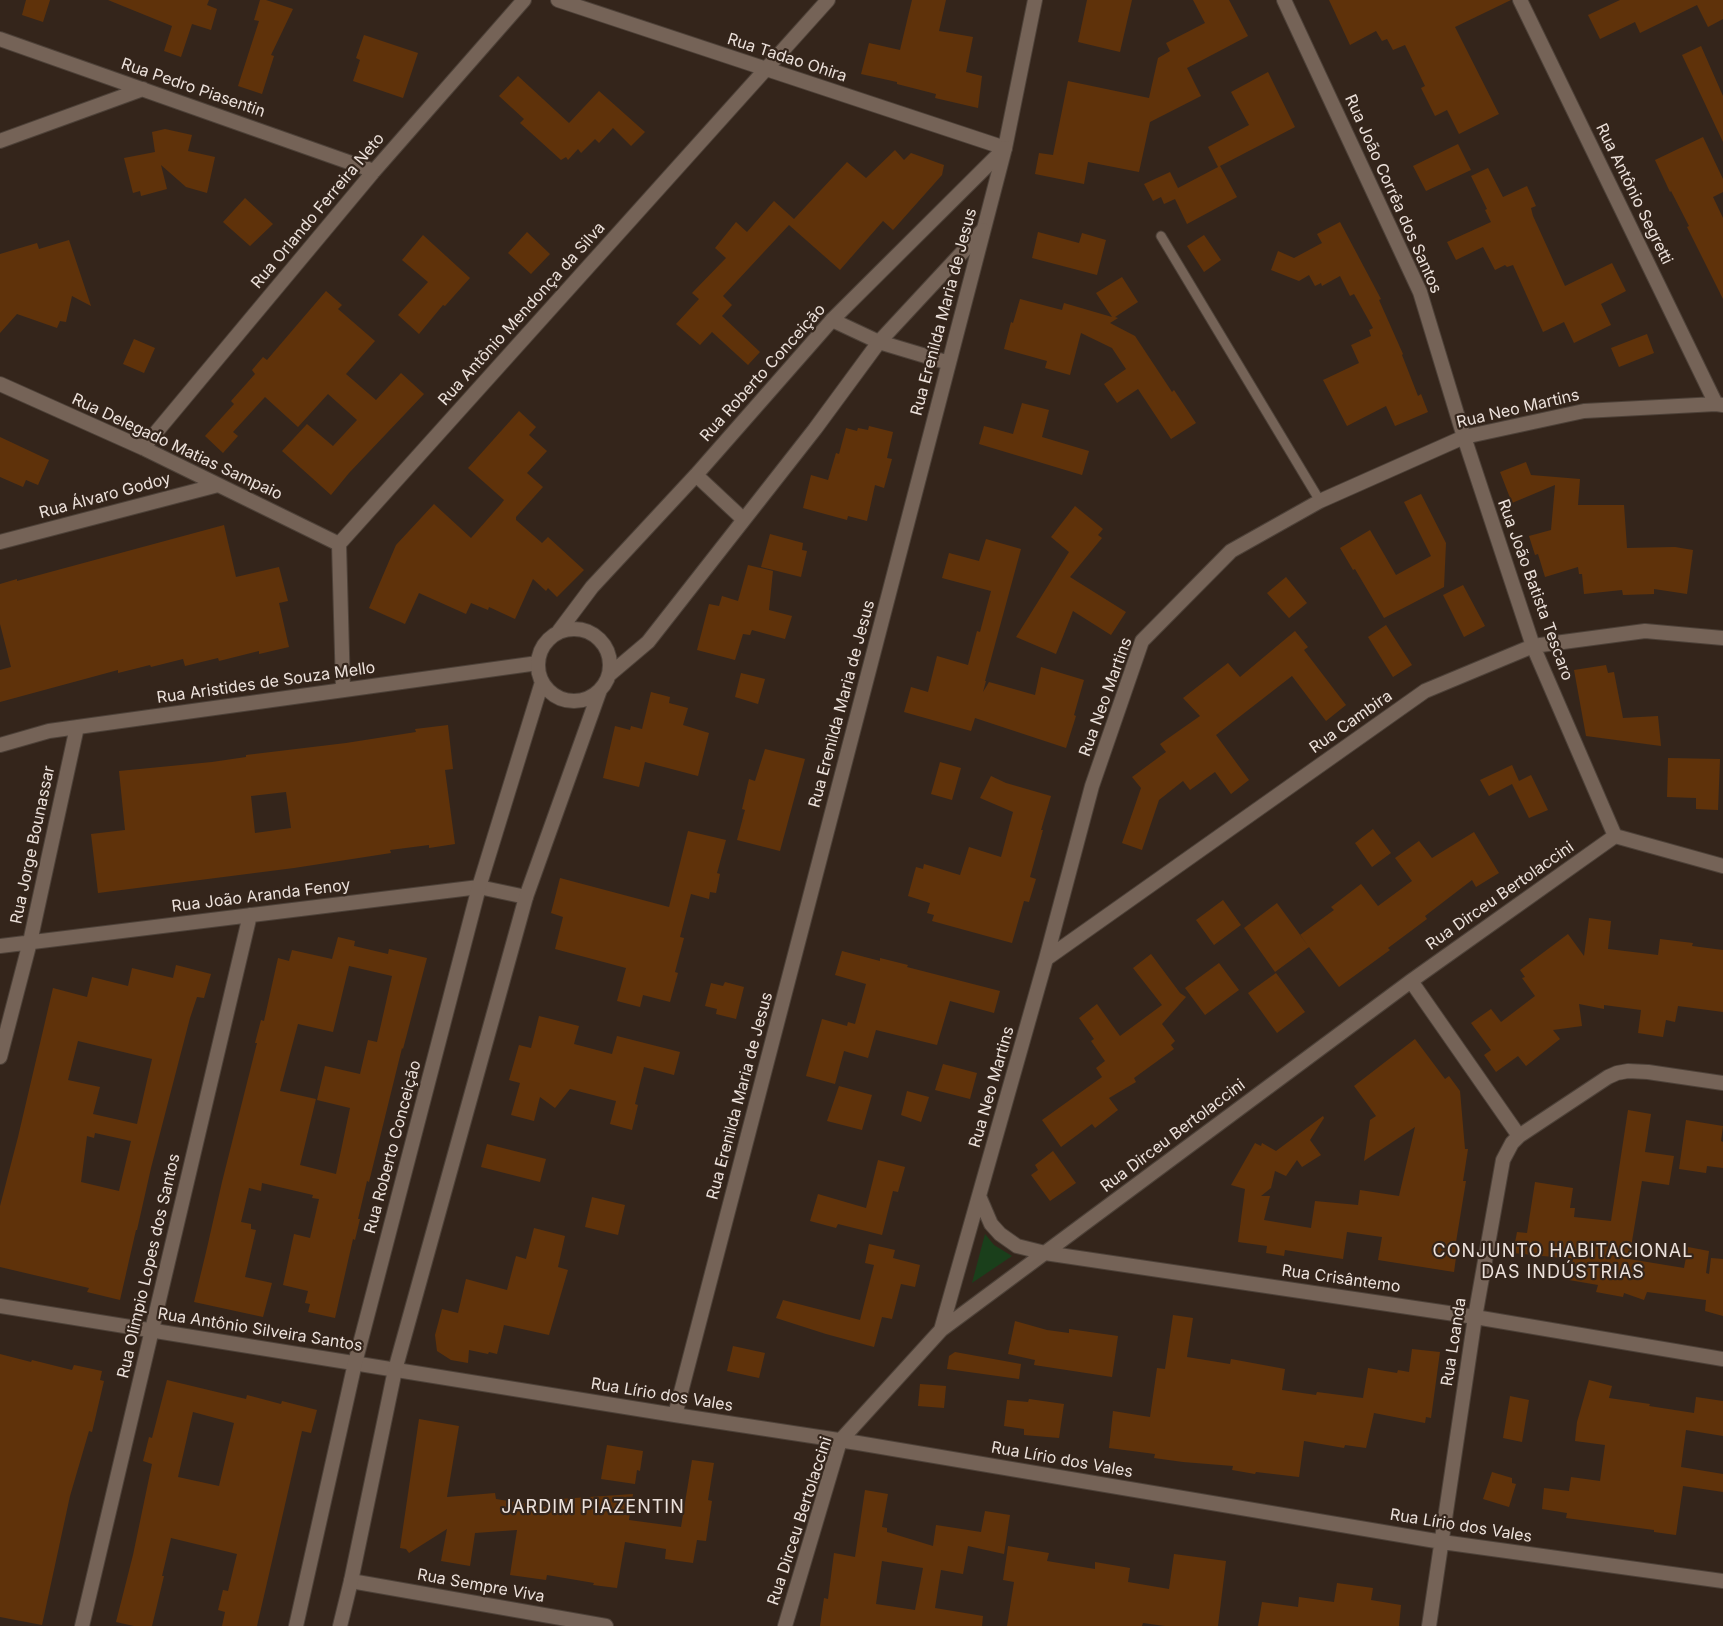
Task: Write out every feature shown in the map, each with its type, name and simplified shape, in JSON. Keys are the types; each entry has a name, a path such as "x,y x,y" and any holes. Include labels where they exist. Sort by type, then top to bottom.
{"street":[{"name":"Rua Orlando Ferreira Neto","path":"143,448 374,171 524,0"},
{"name":"Rua Tadao Ohira","path":"558,0 1005,148"},
{"name":"Rua Antônio Mendonça da Silva","path":"339,544 828,0"},
{"name":"Rua Erenilda Maria de Jesus","path":"675,1415 1005,148 1034,0"},
{"name":"Rua João Corrêa dos Santos","path":"1284,0 1420,292 1464,437"},
{"name":"Rua Antônio Segretti","path":"1520,0 1720,404"},
{"name":"Rua Pedro Piasentin","path":"0,39 374,171"},
{"path":"0,141 143,89"},
{"name":"Rua Roberto Conceição","path":"559,631 592,587 696,475 832,320 1005,148"},
{"path":"340,1626 395,1370 526,897 600,690 609,675 648,642 815,429 879,342 984,230"},
{"path":"832,320 879,342 949,364"},
{"name":"Rua Delegado Matias Sampaio","path":"0,384 143,448 339,544"},
{"name":"Rua Neo Martins","path":"941,1330 1046,959 1092,786 1142,641 1231,551 1320,501 1464,437 1584,411 1720,404"},
{"name":"Rua João Batista Tescaro","path":"1464,437 1533,646 1615,836"},
{"path":"696,475 743,519"},
{"name":"Rua Álvaro Godoy","path":"0,542 218,485"},
{"path":"339,544 343,689"},
{"path":"600,690 588,698 573,701 556,696 542,682 538,663 544,644 559,631 582,629 599,638 608,652 609,675"},
{"name":"Rua Cambira","path":"1046,959 1425,691 1533,646 1645,631 1723,638"},
{"name":"Rua Aristides de Souza Mello","path":"0,745 49,731 538,663"},
{"name":"Rua Roberto Conceição","path":"296,1626 355,1363 479,887 542,682"},
{"name":"Rua Jorge Bounassar","path":"0,1057 30,942 76,727"},
{"path":"1615,836 1723,866"},
{"name":"Rua Dirceu Bertolaccini","path":"785,1626 840,1441 941,1330 1411,982 1615,836"},
{"name":"Rua João Aranda Fenoy","path":"0,946 479,887 526,897"},
{"name":"Rua Olimpio Lopes dos Santos","path":"82,1626 250,915"},
{"path":"1411,982 1519,1136 1608,1077 1617,1073 1648,1072 1723,1083"},
{"name":"Rua Loanda","path":"1429,1626 1475,1317 1504,1160 1512,1143 1519,1136"},
{"name":"Rua Crisântemo","path":"979,1196 992,1224 1000,1234 1017,1246 1045,1253 1475,1317 1723,1359"},
{"name":"Rua Antônio Silveira Santos","path":"0,1306 395,1370"},
{"name":"Rua Lírio dos Vales","path":"395,1370 840,1441 1442,1542 1723,1581"},
{"name":"Rua Sempre Viva","path":"351,1581 606,1626"}],"lane":[{"path":"1161,236 1320,501"}],"green space":[{"path":"985,1234 994,1245 1012,1256 972,1283"}],"building":[{"path":"26,0 50,0 43,22 22,15"},
{"path":"108,0 209,0 207,5 217,9 211,30 192,24 181,57 164,51 172,26"},
{"path":"260,0 266,0 293,9 271,55 274,56 262,94 238,86 259,21 254,20"},
{"path":"912,0 946,0 939,31 973,37 966,72 982,76 978,108 935,98 936,94 897,84 897,82 861,74 869,43 900,50"},
{"path":"1087,0 1132,0 1120,52 1078,42"},
{"path":"1193,0 1229,0 1248,36 1187,68 1201,96 1150,122 1139,172 1088,162 1084,184 1035,174 1039,153 1053,155 1068,81 1149,98 1158,58 1170,51 1166,43 1205,23"},
{"path":"1329,0 1511,0 1455,27 1499,114 1459,134 1447,110 1435,116 1421,88 1425,86 1405,45 1393,50 1387,39 1382,41 1376,31 1350,45"},
{"path":"1620,0 1723,0 1723,19 1708,27 1697,5 1640,33 1635,22 1600,39 1588,15"},
{"path":"364,35 418,53 403,98 353,81 360,60 356,58"},
{"path":"1701,46 1723,96 1723,142 1682,55"},
{"path":"1268,72 1295,127 1218,167 1208,147 1249,125 1231,92"},
{"path":"518,76 569,123 599,91 645,132 631,146 613,128 599,143 595,139 581,153 578,149 568,160 566,157 561,160 520,123 524,119 499,96"},
{"path":"165,129 192,135 188,151 215,157 207,193 186,187 161,165 167,189 141,196 140,191 133,193 124,158 155,152 152,132"},
{"path":"1703,137 1723,179 1723,192 1713,197 1723,218 1723,299 1687,227 1689,226 1655,160"},
{"path":"1458,144 1471,170 1426,191 1413,166"},
{"path":"895,150 904,160 911,153 944,165 942,175 893,230 883,221 840,270 789,225 723,296 732,305 722,316 760,352 748,365 712,332 700,345 676,324 699,299 692,293 726,258 715,248 736,222 747,232 774,201 794,219 847,162 866,178"},
{"path":"1220,166 1237,197 1187,224 1175,199 1164,204 1161,197 1153,201 1144,184 1170,172 1178,188"},
{"path":"1488,168 1503,197 1527,186 1536,206 1531,208 1533,216 1565,286 1612,263 1626,291 1601,304 1611,325 1574,343 1564,322 1543,332 1513,265 1507,267 1505,265 1495,270 1483,247 1456,260 1447,242 1491,222 1485,210 1487,209 1471,176"},
{"path":"245,198 273,224 250,246 223,222"},
{"path":"1340,222 1381,299 1379,300 1403,354 1418,396 1421,394 1428,412 1395,426 1386,406 1347,426 1323,380 1359,363 1351,345 1371,336 1369,330 1373,328 1354,294 1350,296 1340,276 1322,286 1321,283 1315,286 1309,275 1299,281 1271,270 1278,251 1294,258 1322,243 1317,234"},
{"path":"527,232 550,254 531,274 508,253"},
{"path":"1038,232 1079,243 1082,233 1106,240 1097,275 1032,258"},
{"path":"423,235 470,278 445,306 443,305 419,334 398,315 428,282 402,260"},
{"path":"1204,235 1221,260 1204,272 1187,246"},
{"path":"69,240 91,306 72,296 66,322 60,321 57,328 17,314 0,333 0,254 37,243 39,249"},
{"path":"1122,277 1138,302 1115,317 1118,318 1110,323 1135,336 1172,392 1174,390 1196,423 1171,439 1138,389 1117,403 1104,384 1126,369 1112,348 1081,333 1070,375 1045,368 1047,361 1004,349 1011,322 1013,323 1020,299 1062,310 1064,303 1112,317 1096,293"},
{"path":"326,291 342,305 338,309 375,341 346,374 376,400 401,373 424,394 349,473 331,495 282,451 307,424 333,446 357,420 328,394 298,427 265,397 233,432 238,436 223,453 205,436 234,404 231,401 255,374 252,370 263,357 267,360"},
{"path":"1647,334 1654,353 1619,367 1611,348"},
{"path":"134,339 155,348 144,373 123,364"},
{"path":"1022,403 1049,410 1042,437 1089,451 1082,475 979,444 984,426 1013,434"},
{"path":"519,411 536,427 529,435 547,451 527,473 543,487 516,517 516,520 542,543 548,537 584,570 557,597 548,588 546,591 533,579 515,619 489,607 488,610 471,603 466,614 419,593 405,624 369,608 396,545 434,504 471,538 501,504 504,500 468,468"},
{"path":"869,426 893,432 887,458 892,459 884,488 875,485 867,521 848,516 847,520 803,508 811,475 828,480 836,453 839,454 846,428 857,431 858,428 868,430"},
{"path":"0,437 49,460 38,485 26,480 23,487 0,477"},
{"path":"1526,462 1531,475 1580,479 1578,505 1624,505 1627,548 1675,547 1693,550 1687,594 1654,589 1654,594 1623,595 1622,590 1584,594 1582,574 1579,574 1578,567 1545,577 1538,554 1535,555 1529,536 1551,530 1555,485 1512,503 1500,472"},
{"path":"1421,494 1446,543 1444,587 1384,618 1355,569 1353,570 1340,548 1370,530 1396,575 1431,556 1404,502"},
{"path":"1075,506 1103,529 1098,535 1102,538 1070,577 1126,612 1111,635 1073,611 1056,654 1016,637 1069,552 1051,537"},
{"path":"224,525 236,577 279,567 288,601 279,603 289,647 259,654 259,651 219,661 218,658 185,666 183,659 118,673 118,670 0,702 0,670 11,667 0,624 0,584"},
{"path":"770,534 803,543 802,550 807,551 801,577 761,567"},
{"path":"986,539 1021,549 983,692 989,682 1035,695 1041,667 1084,680 1066,748 975,718 971,731 904,712 911,687 928,692 937,656 968,665 977,631 980,632 991,591 942,578 949,553 979,561"},
{"path":"748,565 773,571 769,610 792,616 785,639 752,630 750,635 743,634 735,660 697,650 709,604 719,606 722,596 738,601"},
{"path":"1286,577 1307,603 1289,618 1267,593"},
{"path":"1463,585 1485,626 1464,637 1443,595"},
{"path":"1386,625 1412,665 1393,677 1368,637"},
{"path":"1295,631 1308,647 1304,650 1346,705 1326,721 1292,676 1216,735 1249,780 1231,794 1215,772 1190,790 1183,781 1159,800 1142,850 1122,843 1141,788 1132,777 1166,752 1160,744 1200,716 1183,698 1228,663 1240,677"},
{"path":"1606,665 1608,673 1614,672 1623,718 1658,716 1661,746 1586,736 1574,670"},
{"path":"741,673 765,679 758,704 735,697"},
{"path":"651,692 670,697 669,703 688,708 683,725 709,733 698,776 645,762 639,787 603,778 615,726 630,730 631,726 642,729"},
{"path":"448,725 453,769 445,770 455,844 429,848 429,845 390,850 391,853 294,868 98,893 91,834 125,830 119,771 212,762 246,757 246,755 346,743 416,732 415,729","holes":["286,792 291,828 255,833 251,796"]},
{"path":"765,749 805,759 780,851 737,840 745,810 742,809 749,779 755,781"},
{"path":"1668,758 1720,759 1718,810 1696,809 1696,798 1667,797"},
{"path":"940,762 961,768 952,800 931,794"},
{"path":"1512,765 1519,781 1531,775 1548,810 1529,818 1512,784 1489,796 1480,780"},
{"path":"991,776 1006,783 1051,796 1030,877 1036,879 1029,902 1024,901 1012,943 932,921 934,915 927,913 930,903 908,896 916,867 923,869 924,864 960,875 969,847 1001,857 1013,812 980,798"},
{"path":"1373,829 1391,853 1372,867 1355,843"},
{"path":"688,831 726,840 717,873 720,874 716,893 710,892 709,899 691,894 680,937 684,938 675,972 678,973 670,1002 643,995 640,1007 617,1001 626,968 555,949 563,917 551,913 560,878 669,907"},
{"path":"1474,832 1499,873 1476,887 1472,880 1425,916 1427,919 1388,948 1390,950 1339,987 1300,935 1334,910 1331,907 1361,884 1378,906 1412,881 1395,858 1419,841 1432,858"},
{"path":"1223,900 1241,925 1214,945 1196,920"},
{"path":"1277,903 1309,947 1275,972 1244,928"},
{"path":"1589,918 1611,921 1608,949 1658,955 1660,939 1693,943 1692,946 1723,950 1723,1012 1678,1006 1675,1022 1666,1020 1663,1037 1638,1033 1641,1010 1604,1005 1604,1009 1579,1004 1582,1026 1553,1030 1560,1039 1526,1066 1518,1056 1496,1072 1484,1055 1491,1050 1471,1023 1491,1009 1501,1022 1535,996 1522,978 1525,977 1520,970 1568,934 1584,956"},
{"path":"338,937 355,941 354,946 388,954 389,949 427,958 402,1048 369,1182 367,1181 358,1219 360,1219 355,1240 353,1239 335,1318 308,1312 310,1304 305,1303 308,1291 283,1285 294,1234 310,1238 319,1199 312,1198 313,1195 262,1183 261,1191 249,1188 241,1222 251,1224 251,1229 256,1230 245,1277 272,1283 263,1317 194,1302 257,1043 255,1043 261,1020 264,1021 278,958 289,961 292,950 332,959","holes":["349,966 392,976 377,1042 368,1040 360,1074 325,1066 317,1100 350,1108 336,1174 300,1165 316,1099 280,1091 298,1024 333,1032"]},
{"path":"842,951 880,961 880,958 908,965 907,967 1000,991 994,1013 950,1001 937,1045 876,1030 868,1058 844,1051 835,1084 806,1076 822,1019 847,1026 848,1022 855,1024 866,984 835,975"},
{"path":"1151,954 1180,993 1186,997 1162,1024 1175,1041 1171,1045 1174,1049 1134,1078 1136,1082 1109,1098 1118,1110 1095,1128 1092,1124 1061,1147 1042,1120 1102,1077 1096,1068 1105,1061 1091,1041 1094,1039 1079,1018 1097,1004 1120,1036 1162,1005 1133,968"},
{"path":"1219,963 1239,990 1205,1015 1185,988"},
{"path":"176,965 211,974 204,998 197,997 190,1018 151,1168 120,1300 87,1292 89,1288 0,1267 0,1206 53,988 87,997 92,977 128,986 132,968 173,978","holes":["78,1041 152,1059 137,1124 93,1114 100,1087 68,1080","95,1133 131,1141 119,1191 81,1182 87,1136 94,1138"]},
{"path":"1276,973 1305,1012 1277,1033 1248,993"},
{"path":"725,982 744,987 736,1019 716,1014 717,1009 705,1006 711,983 723,986"},
{"path":"539,1016 579,1026 574,1044 612,1054 617,1036 680,1052 674,1075 644,1067 635,1104 638,1105 632,1130 610,1124 616,1101 570,1089 555,1108 540,1097 534,1121 511,1115 520,1083 509,1080 519,1045 531,1048"},
{"path":"1415,1039 1445,1079 1449,1076 1460,1091 1465,1149 1468,1149 1463,1181 1466,1181 1456,1242 1458,1243 1454,1272 1378,1260 1382,1237 1347,1232 1343,1259 1285,1250 1284,1256 1266,1253 1267,1246 1238,1242 1245,1189 1231,1185 1255,1143 1261,1146 1262,1143 1276,1151 1323,1116 1324,1118 1310,1140 1321,1155 1302,1167 1297,1160 1286,1176 1275,1171 1271,1188 1261,1196 1270,1196 1264,1220 1311,1228 1315,1201 1358,1205 1360,1190 1399,1196 1415,1127 1364,1161 1370,1120 1376,1116 1354,1086"},
{"path":"943,1064 977,1073 970,1099 935,1090"},
{"path":"839,1086 872,1095 862,1130 827,1121"},
{"path":"907,1091 929,1097 921,1122 901,1115"},
{"path":"1628,1110 1651,1114 1645,1152 1674,1156 1669,1185 1642,1181 1629,1259 1684,1268 1688,1247 1709,1251 1706,1273 1709,1274 1711,1258 1723,1259 1723,1316 1705,1311 1706,1300 1647,1292 1644,1300 1624,1293 1623,1297 1596,1292 1598,1285 1569,1280 1573,1259 1513,1253 1517,1232 1527,1233 1535,1182 1573,1188 1570,1208 1575,1208 1574,1217 1611,1221"},
{"path":"1686,1120 1723,1126 1721,1141 1723,1142 1723,1168 1707,1166 1706,1173 1679,1169"},
{"path":"487,1144 546,1159 540,1182 481,1167"},
{"path":"1053,1151 1076,1183 1050,1201 1031,1175 1038,1170 1035,1165"},
{"path":"878,1160 905,1167 898,1192 893,1191 882,1235 838,1224 836,1228 810,1221 818,1194 866,1208"},
{"path":"592,1197 625,1205 618,1235 585,1227"},
{"path":"534,1228 565,1236 558,1267 568,1270 549,1335 504,1325 497,1354 469,1350 468,1363 451,1360 437,1351 435,1335 442,1309 458,1313 466,1279 507,1290 516,1256 526,1259"},
{"path":"869,1244 895,1250 893,1258 920,1265 915,1287 901,1284 892,1319 882,1317 874,1347 776,1318 783,1300 860,1320 874,1265 865,1263"},
{"path":"1173,1315 1193,1318 1187,1357 1230,1364 1231,1359 1285,1369 1282,1390 1316,1395 1317,1392 1363,1398 1368,1368 1397,1373 1398,1370 1409,1372 1412,1349 1440,1352 1431,1418 1426,1417 1425,1423 1374,1413 1366,1448 1345,1445 1344,1448 1304,1441 1299,1477 1256,1472 1255,1474 1232,1470 1233,1466 1154,1458 1155,1454 1109,1448 1113,1411 1150,1417 1157,1368 1165,1369"},
{"path":"1015,1321 1047,1330 1069,1333 1069,1329 1118,1336 1112,1377 1034,1365 1035,1360 1008,1354"},
{"path":"733,1346 765,1353 759,1378 727,1371"},
{"path":"955,1352 1021,1364 1019,1379 947,1369 949,1356"},
{"path":"0,1354 72,1370 74,1365 102,1371 100,1380 104,1381 92,1432 89,1431 70,1496 42,1625 0,1617"},
{"path":"167,1380 246,1399 247,1395 281,1404 282,1401 317,1410 311,1433 302,1431 257,1626 222,1626 225,1612 218,1610 223,1590 228,1591 237,1554 171,1538 152,1626 134,1626 116,1622 133,1555 152,1464 143,1461 149,1437 152,1438","holes":["193,1412 234,1423 219,1486 178,1477"]},
{"path":"1589,1380 1612,1386 1609,1398 1650,1404 1649,1406 1694,1413 1696,1397 1723,1401 1723,1436 1686,1430 1681,1467 1723,1474 1723,1492 1683,1486 1676,1535 1654,1532 1654,1530 1566,1518 1567,1513 1542,1509 1544,1488 1569,1491 1571,1477 1600,1481 1605,1445 1575,1441 1577,1422"},
{"path":"920,1384 946,1386 944,1408 918,1406"},
{"path":"1510,1396 1529,1400 1522,1442 1503,1438"},
{"path":"1029,1399 1064,1404 1059,1438 1024,1435 1024,1429 1004,1426 1007,1400 1028,1402"},
{"path":"419,1419 459,1426 447,1497 495,1493 496,1499 558,1509 560,1499 633,1494 629,1520 681,1527 692,1460 714,1463 708,1500 712,1501 706,1541 697,1540 693,1563 665,1559 666,1549 625,1542 617,1588 547,1575 546,1580 510,1575 517,1530 475,1533 470,1566 441,1561 447,1529 409,1553 406,1549 400,1548"},
{"path":"607,1445 643,1451 640,1471 637,1470 635,1484 601,1479"},
{"path":"1492,1472 1512,1478 1512,1483 1516,1484 1509,1507 1483,1499"},
{"path":"865,1490 888,1494 882,1527 887,1528 887,1532 933,1546 936,1525 981,1532 985,1511 1010,1515 1004,1554 968,1546 963,1574 941,1570 935,1608 983,1616 982,1626 820,1626 824,1598 828,1599 834,1553 855,1557","holes":["882,1561 923,1568 915,1610 876,1604"]},
{"path":"1008,1546 1049,1553 1047,1561 1095,1569 1095,1562 1130,1568 1128,1582 1169,1589 1174,1554 1226,1561 1218,1626 1165,1626 1143,1623 1142,1626 1007,1626 1014,1582 1003,1580"},
{"path":"1337,1583 1373,1588 1371,1600 1401,1605 1399,1626 1258,1626 1262,1602 1298,1607 1299,1597 1334,1602"}],"district":[{"name":"CONJUNTO HABITACIONAL DAS INDÚSTRIAS","path":"1563,1262"},
{"name":"JARDIM PIAZENTIN","path":"593,1508"}]}
